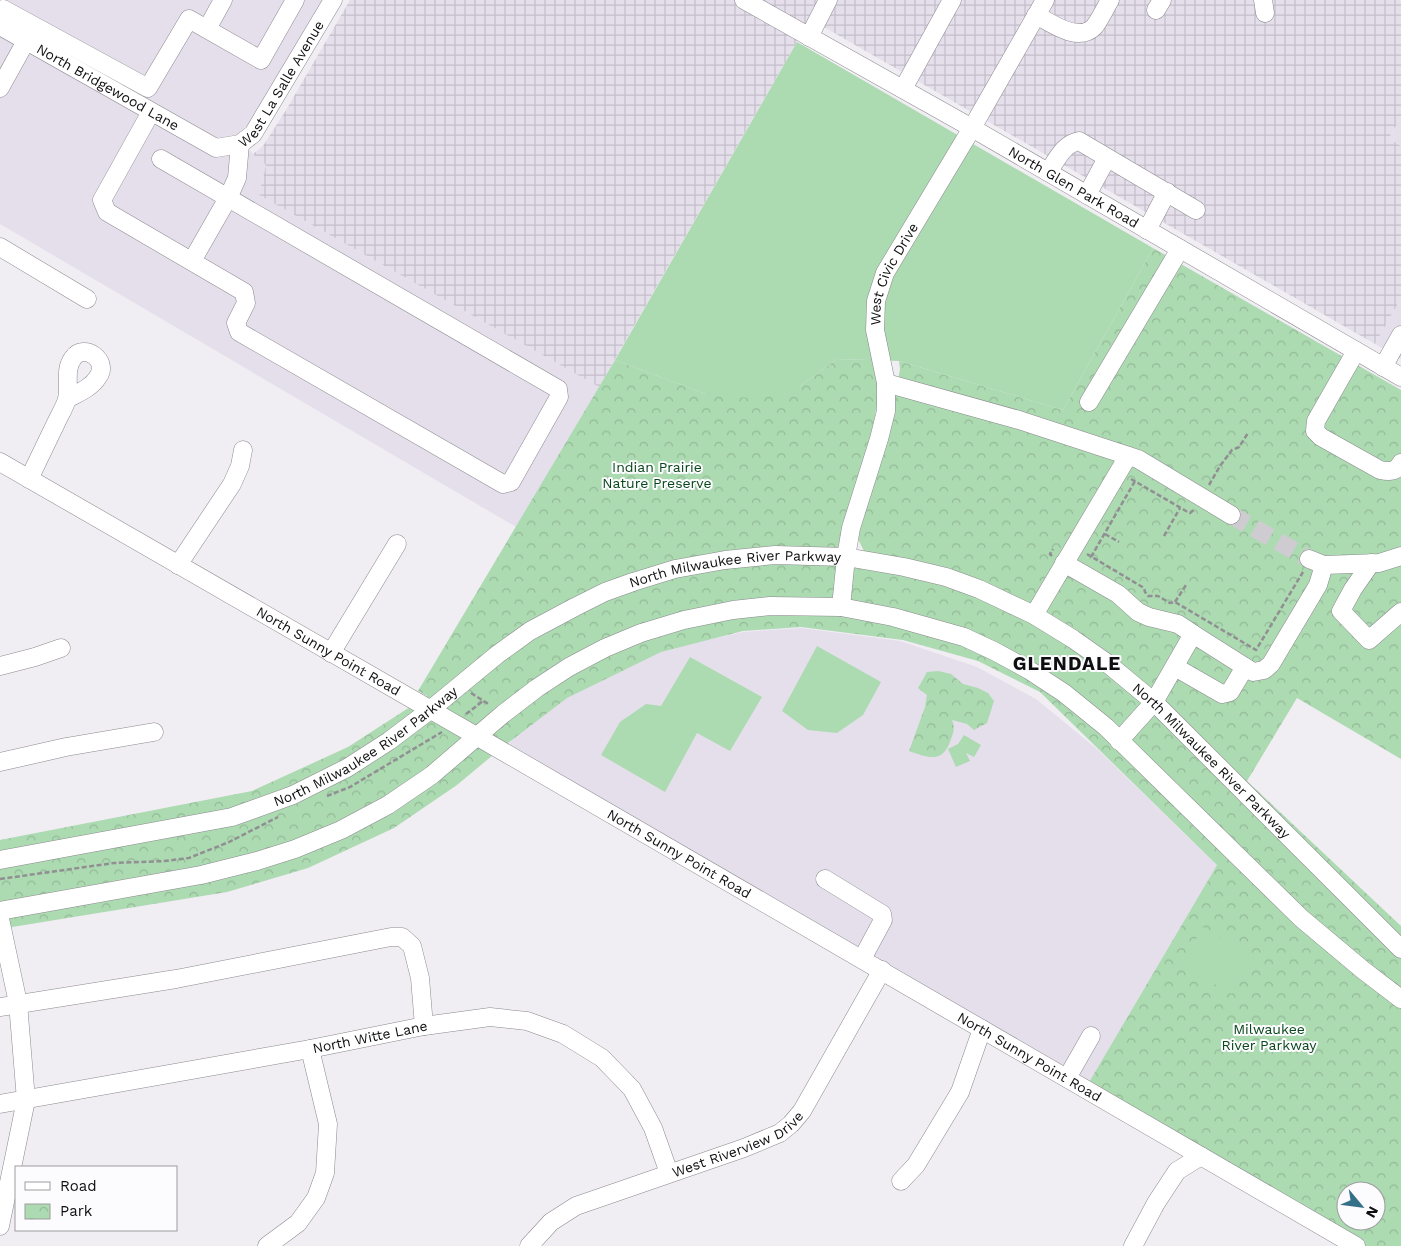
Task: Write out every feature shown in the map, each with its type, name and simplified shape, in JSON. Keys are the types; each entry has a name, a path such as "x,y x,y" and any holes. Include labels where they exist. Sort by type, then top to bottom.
{"street":[{"path":"207,29 223,0"},
{"path":"161,159 558,389 559,397 511,482 503,484 239,332 236,323 246,303 244,292 107,212 102,200 145,108 148,88 189,19 261,60 295,0"},
{"name":"West La Salle Avenue","path":"216,148 240,144 254,134 333,0"},
{"name":"North Glen Park Road","path":"744,0 972,128 1401,377"},
{"path":"809,37 828,0"},
{"path":"903,89 952,0"},
{"path":"1041,8 1059,28 1076,33 1088,31 1094,26 1110,0"},
{"name":"West Civic Drive","path":"841,607 851,528 879,440 886,411 886,383 875,330 876,301 885,272 972,128 1041,8"},
{"path":"3,12 148,88"},
{"name":"North Bridgewood Lane","path":"3,12 26,41 216,148"},
{"path":"0,88 26,41"},
{"path":"1048,172 1065,148 1079,141 1196,210"},
{"path":"192,261 228,198 237,178 240,144"},
{"path":"1087,195 1108,158"},
{"path":"1147,230 1167,192"},
{"path":"0,247 87,299"},
{"path":"1089,402 1180,249"},
{"path":"1383,367 1401,335"},
{"path":"1356,351 1316,421 1315,431 1320,437 1380,470 1389,472 1398,468 1401,463"},
{"path":"886,383 1019,420 1138,459 1231,515"},
{"path":"29,479 67,399"},
{"path":"178,565 232,484 240,466 244,450"},
{"path":"1034,615 1128,456"},
{"name":"North Sunny Point Road","path":"0,462 454,724 478,736 1356,1246"},
{"path":"331,653 397,544"},
{"name":"North Milwaukee River Parkway","path":"0,860 232,817 293,795 347,768 390,741 498,654 530,631 590,600 633,582 675,569 724,560 775,555 846,557 904,567 946,577 979,589 1034,615 1073,639 1154,702 1401,949"},
{"path":"1064,562 1118,594 1138,612 1149,617 1178,624 1253,672 1264,670 1271,664 1318,585 1314,561 1371,564 1401,556"},
{"path":"1371,564 1353,589 1341,611 1369,640 1401,612"},
{"path":"0,911 201,875 295,849 341,830 388,805 432,774 537,688 605,648 640,634 684,620 733,610 770,606 841,607 892,617 964,638 994,651 1029,670 1064,693 1106,727 1301,918 1401,999"},
{"path":"1119,741 1154,702 1193,634"},
{"path":"0,666 61,648"},
{"path":"1175,666 1222,694 1230,692 1245,667"},
{"path":"0,762 66,747 154,732"},
{"path":"825,879 882,914 883,920 862,959"},
{"path":"0,919 18,1003 26,1100 0,1226"},
{"path":"0,1007 176,979 391,937 402,937 412,946 420,978 424,1026"},
{"name":"West Riverview Drive","path":"529,1246 551,1222 576,1206 744,1148 780,1133 802,1111 882,970"},
{"name":"North Witte Lane","path":"0,1104 310,1050 424,1026 490,1017 527,1021 563,1034 602,1058 632,1089 653,1128 669,1173"},
{"path":"900,1181 916,1165 960,1092 982,1029"},
{"path":"1067,1078 1092,1036"},
{"path":"266,1246 298,1223 316,1198 325,1173 328,1124 310,1050"},
{"path":"1134,1246 1156,1203 1178,1171 1201,1156"}],"path":[{"path":"1224,461 1232,450 1239,447 1248,433"},
{"path":"1091,557 1135,481"},
{"path":"1164,536 1180,508"},
{"path":"1105,534 1119,542"},
{"path":"1082,551 1144,588 1148,596 1158,596 1170,603 1175,602 1256,650 1314,561"},
{"path":"1175,602 1186,585"},
{"path":"468,691 491,706"},
{"path":"454,724 484,701"}],"shaded area":[{"path":"0,0 322,0 251,122 238,134 253,154 266,165 259,195 599,387 516,527 0,224"},
{"path":"350,0 1399,0 1401,1 1401,117 1389,138 1401,146 1401,298 1375,344 810,19 599,387 259,195 266,165 253,154 263,146 286,110"},
{"path":"1401,117 1401,146 1389,138"},
{"path":"1401,298 1401,359 1375,344"},
{"path":"801,628 900,641 977,667 1036,699 1097,749 1217,865 1088,1084 509,745 513,737 566,697 661,650 743,632"}],"green space":[{"path":"797,42 1153,248 1063,410 899,361 837,359 799,387 760,399 706,394 615,360"},
{"path":"1153,248 1401,390 1401,759 1297,698 1247,781 1401,926 1401,1246 1362,1246 1337,1231 1386,1231 1386,1181 1336,1181 1336,1231 1088,1084 1217,865 1040,692 978,661 903,640 801,627 743,631 661,652 567,698 457,785 394,828 308,868 227,892 0,929 0,840 252,791 348,747 427,696 418,691 615,360 706,394 799,387 837,359 872,360 879,393 871,439 838,547 864,551 858,539 858,527 894,404 900,369 899,361 1063,410"},
{"path":"817,646 881,682 863,715 837,733 808,730 782,711"},
{"path":"690,657 762,697 730,751 697,733 665,792 601,755 620,722 646,704 661,706"},
{"path":"938,671 951,674 963,684 988,693 994,701 987,723 974,730 967,724 952,720 954,725 953,732 948,747 939,756 929,757 909,751 925,707 927,695 918,688 927,672"},
{"path":"964,735 981,745 974,757 966,753 970,761 956,767 948,749 958,744"},
{"path":"1203,927 1254,957 1232,994 1181,965"}],"tunnel":[{"path":"1231,515 1309,559"}],"district":[{"name":"GLENDALE","path":"1067,663"}],"park label":[{"name":"Indian Prairie Nature Preserve","path":"657,476"},
{"name":"Milwaukee River Parkway","path":"1269,1038"}]}
